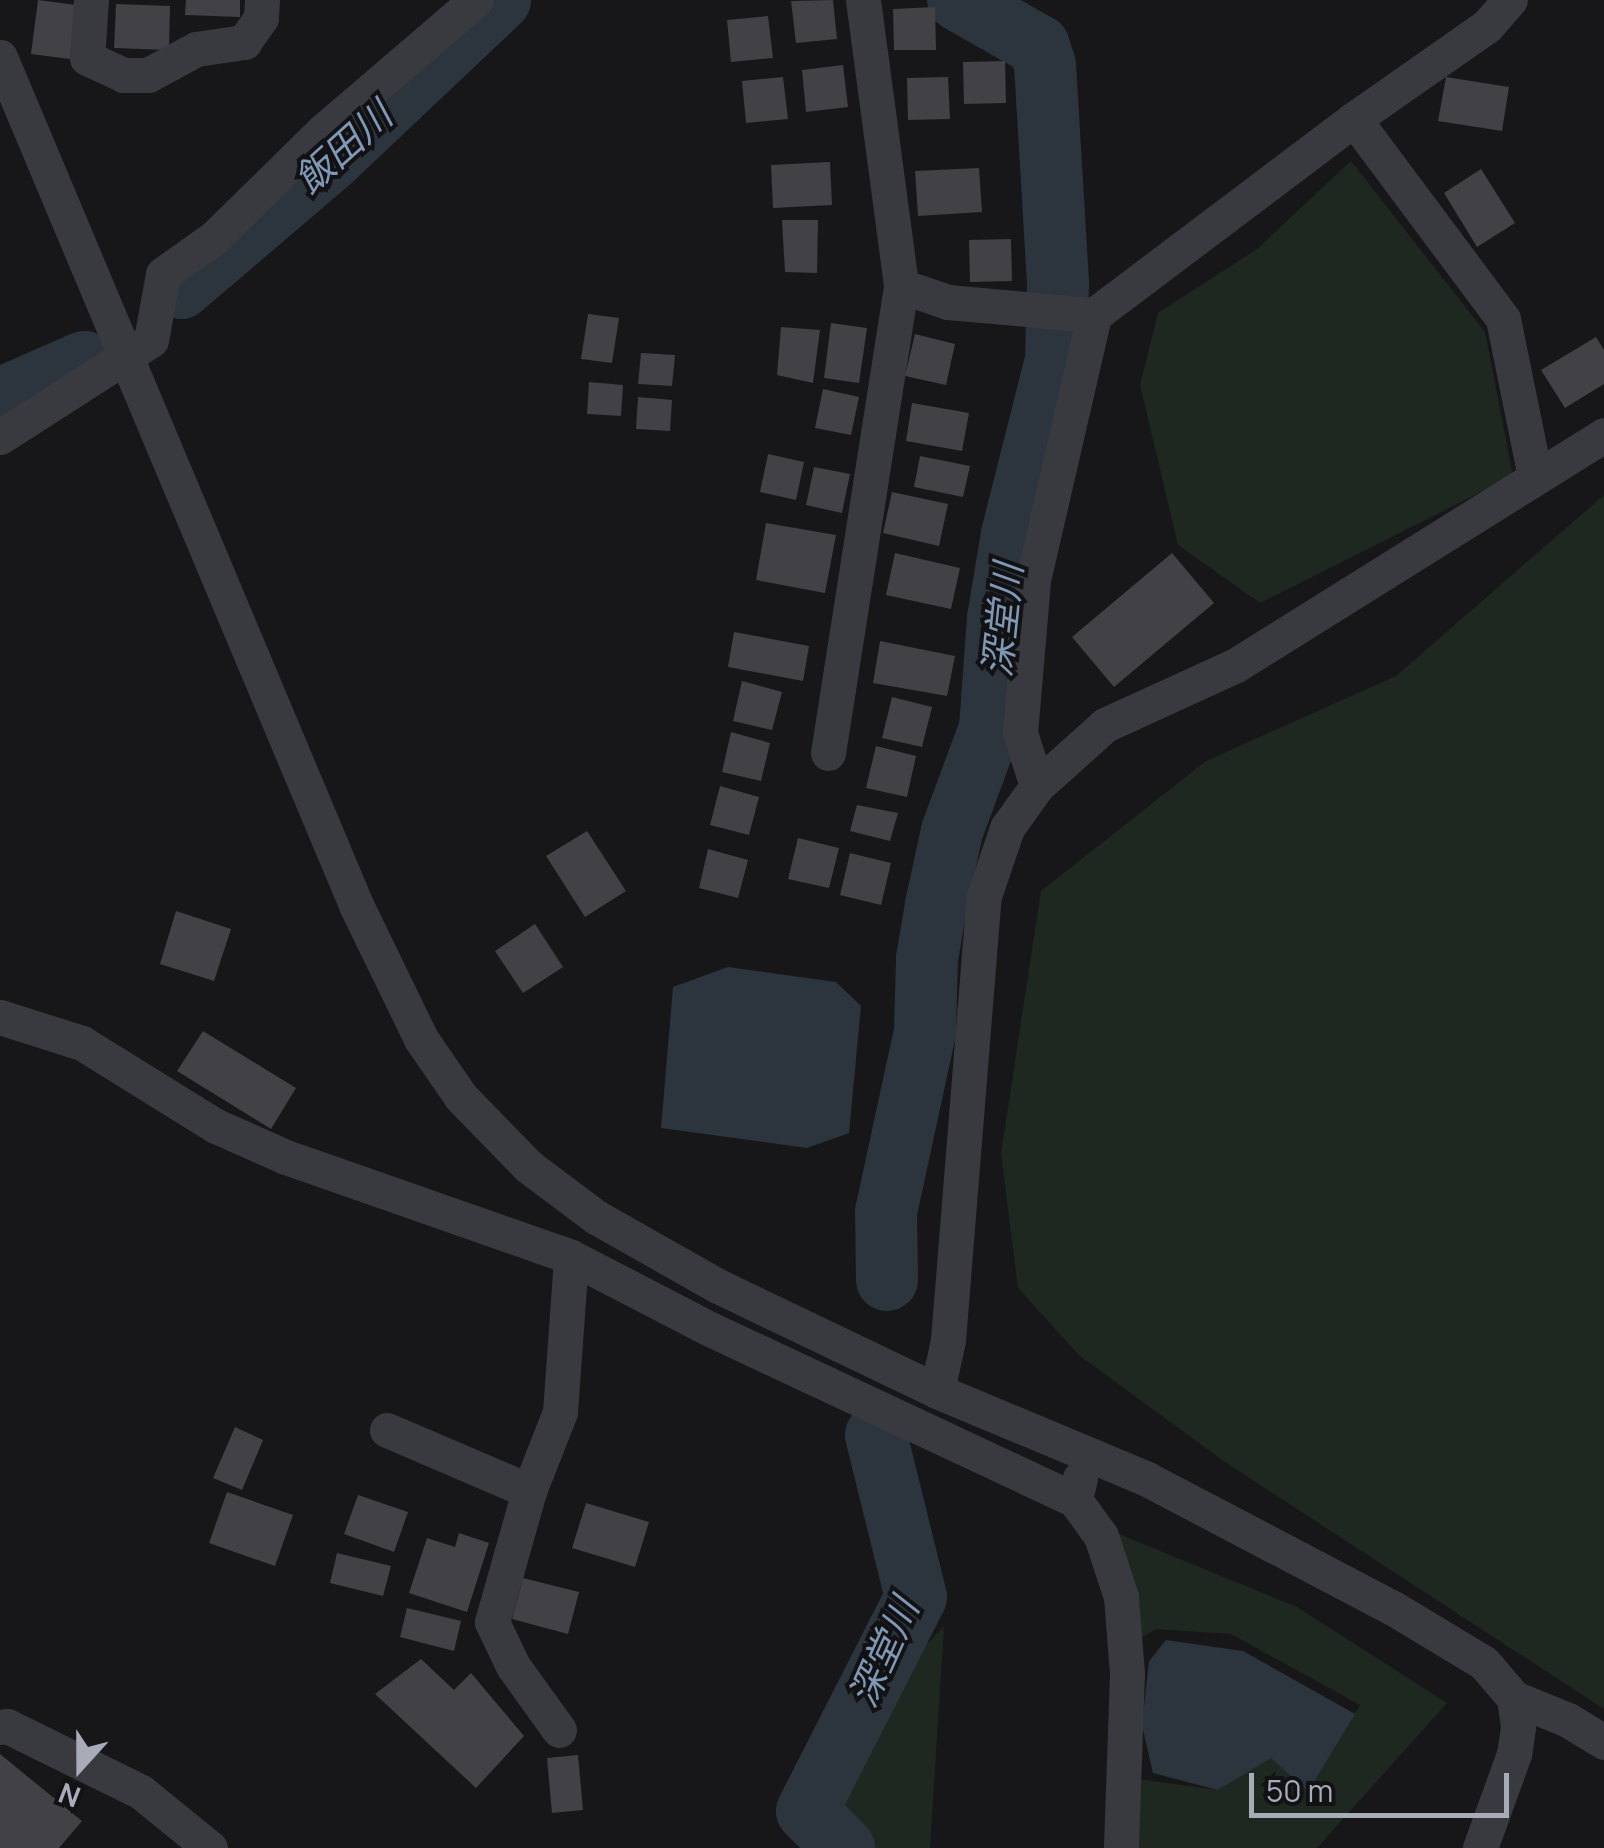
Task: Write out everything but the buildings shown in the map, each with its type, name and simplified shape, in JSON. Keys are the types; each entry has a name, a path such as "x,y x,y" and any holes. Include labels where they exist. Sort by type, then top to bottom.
{"street":[{"path":"91,0 87,58 122,75 148,75 196,49 244,42 261,18 262,0"},
{"path":"0,437 151,340 163,274 215,238 323,131 476,0"},
{"path":"828,753 900,286 863,0"},
{"path":"1037,786 1020,732 1033,580 1094,315 1354,119 1487,26 1510,0"},
{"path":"0,58 357,906 421,1039 461,1098 528,1166 596,1217 718,1286 937,1392 1147,1479 1393,1608 1484,1663 1514,1698 1568,1720 1604,1742"},
{"path":"1354,119 1503,319 1534,476"},
{"path":"900,286 948,302 1094,315"},
{"path":"937,1392 948,1340 984,896 1007,828 1037,786 1104,725 1236,665 1604,434"},
{"path":"0,1017 82,1043 216,1126 286,1158 572,1256 710,1330 1075,1500 1101,1536 1121,1596 1127,1674 1120,1848"},
{"path":"558,1730 514,1666 492,1622 529,1490 560,1412 572,1256"},
{"path":"386,1430 529,1490"},
{"path":"1075,1500 1086,1453"},
{"path":"1480,1848 1514,1754 1518,1727 1514,1698"},
{"path":"0,1728 7,1726 141,1792 210,1848"}],"shaded area":[{"path":"1351,161 1485,332 1513,476 1260,603 1178,545 1140,385 1158,313 1257,249"},
{"path":"1604,495 1604,1709 1225,1462 1080,1356 1018,1288 1001,1153 1041,891 1206,761 1396,676"},
{"path":"728,967 836,982 861,1006 849,1133 807,1148 661,1128 673,987"},
{"path":"1092,1523 1297,1607 1447,1703 1317,1848 1123,1848 1138,1779 1218,1790 1271,1757 1308,1792 1360,1705 1231,1634 1156,1629 1135,1641"},
{"path":"944,1626 930,1848 813,1848 851,1723"},
{"path":"1166,1640 1243,1651 1355,1714 1308,1792 1271,1758 1218,1790 1153,1773 1142,1725 1149,1661"}],"waterway":[{"name":"飯田川","path":"181,288 333,158 500,0"},
{"name":"深堂川","path":"887,1280 886,1212 925,1031 927,959 936,905 952,831 990,728 998,618 1012,534 1056,360 1058,283 1045,65 1039,46 958,0"},
{"name":"飯田川","path":"0,399 84,362"},
{"name":"深堂川","path":"844,1848 807,1811 916,1597 876,1435"}]}
